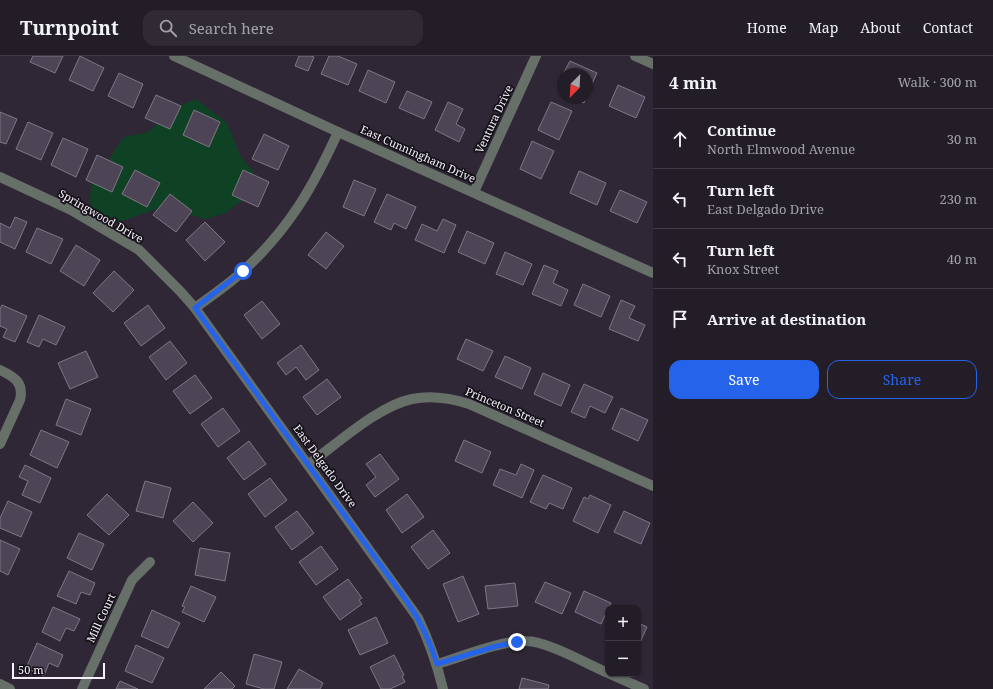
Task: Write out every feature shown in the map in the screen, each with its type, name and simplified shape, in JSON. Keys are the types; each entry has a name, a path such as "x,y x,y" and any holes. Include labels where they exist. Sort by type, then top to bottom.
{"street":[{"name":"East Cunningham Drive","path":"174,56 338,132 653,273"},
{"name":"Ventura Drive","path":"474,192 536,56"},
{"path":"634,56 653,64"},
{"path":"195,308 243,271 281,232 311,188 338,132"},
{"name":"Springwood Drive","path":"0,177 72,210 139,250 180,291"},
{"name":"East Delgado Drive","path":"180,291 195,308 309,464 418,618 429,641 437,664 443,689"},
{"path":"0,370 16,379 21,388 20,400 0,444"},
{"name":"Princeton Street","path":"309,464 374,415 396,404 412,399 428,397 450,398 469,404 653,486"},
{"name":"Mill Court","path":"82,689 132,580 150,562"},
{"path":"437,664 497,646 525,641 537,642 605,672"},
{"path":"616,677 644,689"},
{"path":"0,684 10,689"}],"green space":[{"path":"196,99 227,123 241,157 253,171 254,180 259,183 242,201 224,214 204,219 175,210 157,209 111,225 102,224 89,201 93,179 105,165 124,137 148,132 176,107"}],"building":[{"path":"33,56 63,56 55,73 30,62"},
{"path":"80,56 104,68 93,91 69,80"},
{"path":"299,56 314,57 308,71 295,66"},
{"path":"329,56 338,56 357,64 348,85 321,74"},
{"path":"570,61 586,68 566,68"},
{"path":"368,70 395,82 386,103 359,91"},
{"path":"593,71 597,73 593,82"},
{"path":"119,73 143,84 133,108 108,96"},
{"path":"618,85 645,97 636,118 609,106"},
{"path":"407,91 432,102 424,119 399,108"},
{"path":"156,95 181,106 170,129 145,118"},
{"path":"448,102 463,109 456,124 465,129 459,142 435,130"},
{"path":"551,102 572,111 559,140 538,130"},
{"path":"194,110 220,122 209,147 183,135"},
{"path":"0,112 17,119 6,144 0,142"},
{"path":"28,122 53,133 41,160 16,149"},
{"path":"264,134 289,146 278,170 252,159"},
{"path":"63,138 88,149 76,177 51,165"},
{"path":"532,141 554,151 541,179 520,169"},
{"path":"97,155 123,167 112,192 86,180"},
{"path":"135,170 160,183 147,207 122,194"},
{"path":"243,170 269,182 258,207 232,195"},
{"path":"579,171 606,183 597,205 570,193"},
{"path":"354,180 376,189 364,216 343,207"},
{"path":"620,190 647,202 637,223 610,211"},
{"path":"170,194 192,211 176,232 153,215"},
{"path":"387,194 416,207 406,229 394,223 391,230 374,222"},
{"path":"15,217 27,222 15,249 0,242 0,223 10,228"},
{"path":"443,219 456,225 444,253 415,240 422,224 437,231"},
{"path":"205,222 225,242 205,261 186,240"},
{"path":"37,228 63,239 51,264 26,252"},
{"path":"467,231 494,243 485,264 458,252"},
{"path":"326,232 344,246 326,269 308,255"},
{"path":"76,245 100,260 84,286 60,271"},
{"path":"505,252 532,264 523,285 496,274"},
{"path":"544,265 558,271 553,283 568,290 561,306 532,294"},
{"path":"114,271 134,290 113,312 93,293"},
{"path":"583,284 610,296 601,317 574,305"},
{"path":"621,300 635,306 629,318 645,325 638,341 609,329"},
{"path":"262,301 280,324 262,339 244,315"},
{"path":"2,305 27,316 15,342 3,337 7,329 0,326 0,309"},
{"path":"148,305 165,328 141,346 124,323"},
{"path":"39,315 65,327 56,345 43,339 39,347 27,342"},
{"path":"466,339 493,351 483,371 457,359"},
{"path":"170,341 187,363 166,380 149,357"},
{"path":"301,345 319,370 306,380 296,367 286,375 277,363"},
{"path":"86,351 98,377 70,389 58,363"},
{"path":"505,356 531,368 522,389 495,377"},
{"path":"543,373 570,385 561,406 534,394"},
{"path":"195,375 212,398 190,414 173,391"},
{"path":"327,379 341,397 317,415 303,397"},
{"path":"584,384 613,397 605,413 590,406 585,418 571,412"},
{"path":"66,399 91,409 81,435 56,425"},
{"path":"223,408 240,431 218,447 201,424"},
{"path":"621,408 648,420 638,441 612,429"},
{"path":"41,430 69,442 57,468 30,455"},
{"path":"464,440 491,452 482,473 455,461"},
{"path":"249,441 266,464 244,480 227,458"},
{"path":"380,454 399,479 375,497 366,485 376,477 366,464"},
{"path":"521,464 534,470 522,498 493,485 500,469 516,475"},
{"path":"25,465 51,478 40,503 22,495 28,481 19,477"},
{"path":"543,475 572,488 563,509 549,503 546,509 530,502"},
{"path":"270,478 287,500 265,517 248,494"},
{"path":"145,481 171,488 163,518 136,511"},
{"path":"107,494 129,515 109,535 87,515"},
{"path":"407,494 424,517 402,533 386,510"},
{"path":"590,495 611,505 598,533 573,521 584,497 588,499"},
{"path":"8,501 32,512 21,537 0,528 0,518"},
{"path":"193,502 213,523 193,542 173,521"},
{"path":"297,511 314,533 292,550 275,527"},
{"path":"624,511 650,523 641,544 614,532"},
{"path":"433,530 450,553 428,569 411,547"},
{"path":"79,533 104,544 92,570 67,558"},
{"path":"0,540 20,549 8,575 0,571"},
{"path":"321,546 338,569 316,585 299,562"},
{"path":"200,548 230,553 225,581 195,575"},
{"path":"69,571 95,583 90,595 81,592 76,604 57,596"},
{"path":"463,576 479,614 458,622 443,584"},
{"path":"348,579 362,598 359,600 362,604 340,620 323,597"},
{"path":"545,582 571,593 562,614 535,602"},
{"path":"515,583 518,606 488,609 485,586"},
{"path":"191,586 216,597 204,622 182,612 185,607 182,606"},
{"path":"584,591 611,603 610,605 605,605 605,616 601,624 575,612"},
{"path":"53,607 80,619 74,631 66,628 60,641 42,632"},
{"path":"152,610 180,623 168,648 141,636"},
{"path":"376,617 388,643 360,655 348,630"},
{"path":"641,624 647,627 641,640"},
{"path":"37,643 63,655 58,667 49,663 44,676 26,668"},
{"path":"136,645 164,658 152,683 125,671"},
{"path":"254,654 282,662 274,689 264,689 246,684"},
{"path":"394,655 404,675 402,676 405,682 390,689 381,689 370,667"},
{"path":"299,669 323,683 320,689 287,689"},
{"path":"221,672 235,686 232,689 204,689"},
{"path":"522,678 549,685 548,689 519,689"},
{"path":"120,681 138,689 116,689"}],"route":[{"path":"243,271 195,308 408,603 418,618 429,641 437,664 497,646 517,642"}]}
